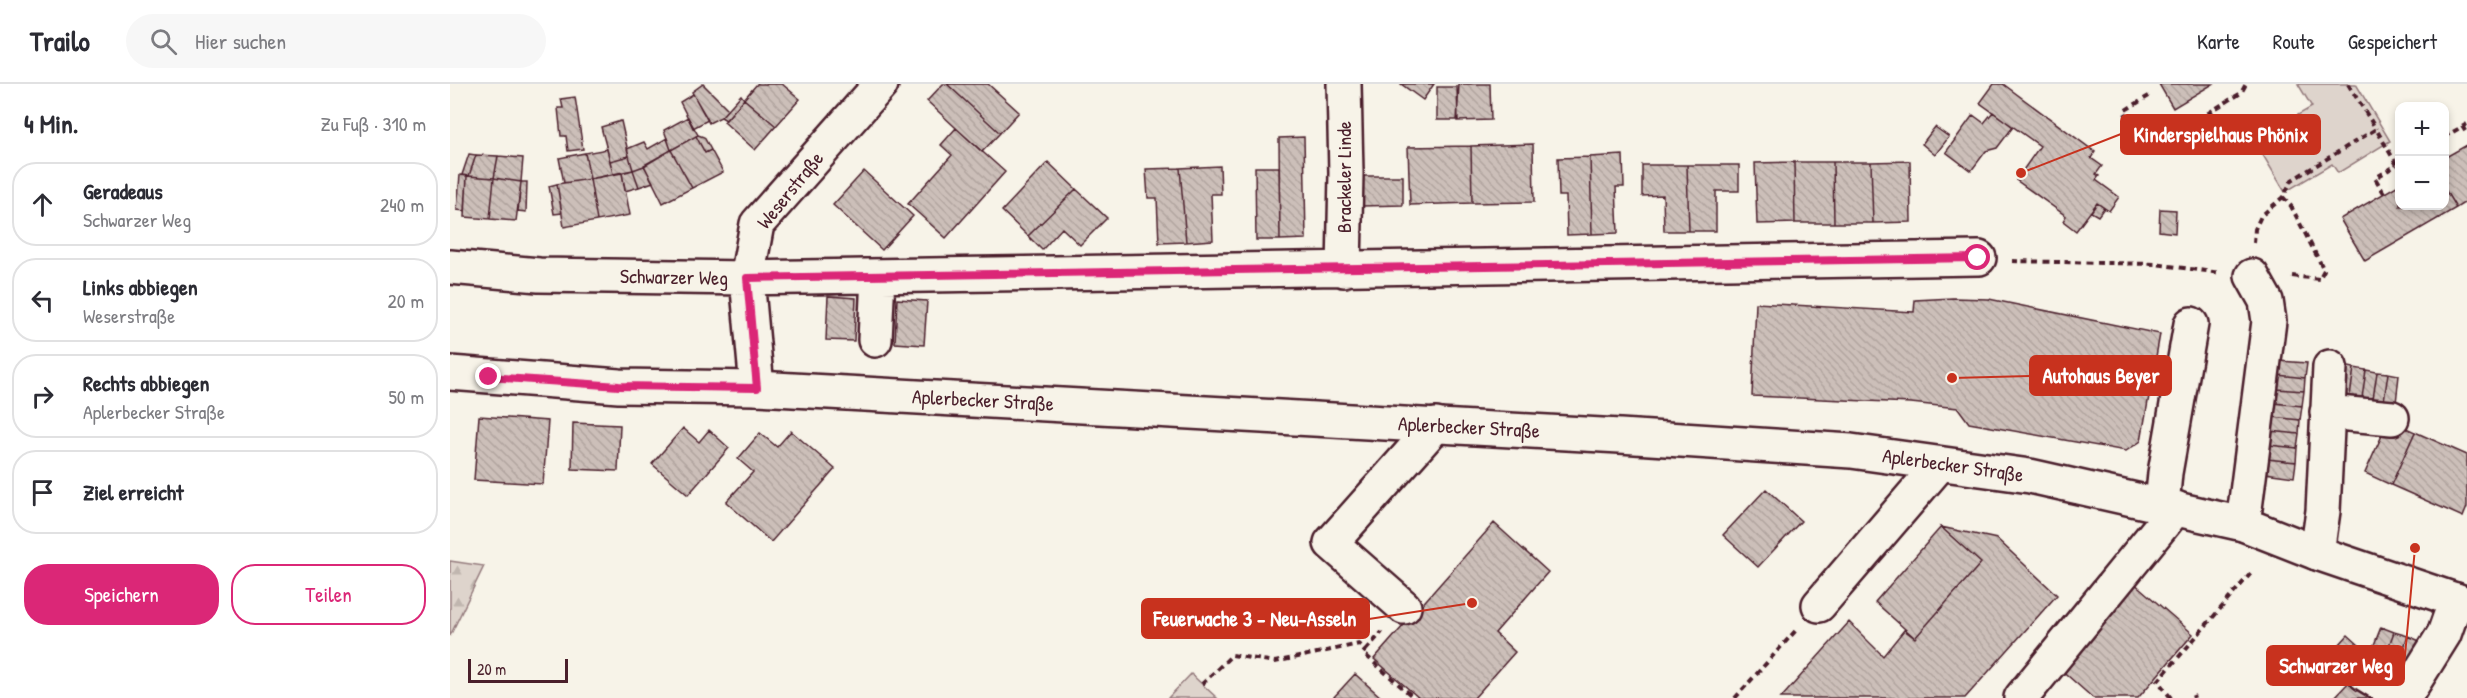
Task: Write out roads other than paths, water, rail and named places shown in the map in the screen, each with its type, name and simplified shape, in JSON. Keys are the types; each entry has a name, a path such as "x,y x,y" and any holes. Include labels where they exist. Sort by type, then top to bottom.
{"street":[{"name":"Weserstraße","path":"757,388 747,278 757,224 881,84"},
{"name":"Brackeler Linde","path":"1344,84 1346,173 1344,270"},
{"name":"Schwarzer Weg","path":"450,267 539,275 747,278 1978,258"},
{"path":"2243,524 2269,321 2266,301 2252,264"},
{"path":"875,340 878,276"},
{"path":"2021,698 2169,506 2166,466 2191,324"},
{"path":"2317,553 2323,511 2330,367"},
{"name":"Aplerbecker Straße","path":"450,373 619,386 757,388 1851,450 2030,476 2243,524 2317,553 2462,602"},
{"path":"2327,412 2392,418"},
{"path":"1404,608 1331,543 1436,425"},
{"path":"1819,605 1940,464"},
{"path":"2365,674 2404,698 2462,602"}],"place":[{"name":"Kinderspielhaus Phönix","path":"2021,173"},
{"name":"Autohaus Beyer","path":"1952,378"},
{"name":"Schwarzer Weg","path":"2415,548"},
{"name":"Feuerwache 3 - Neu-Asseln","path":"1472,603"}]}
